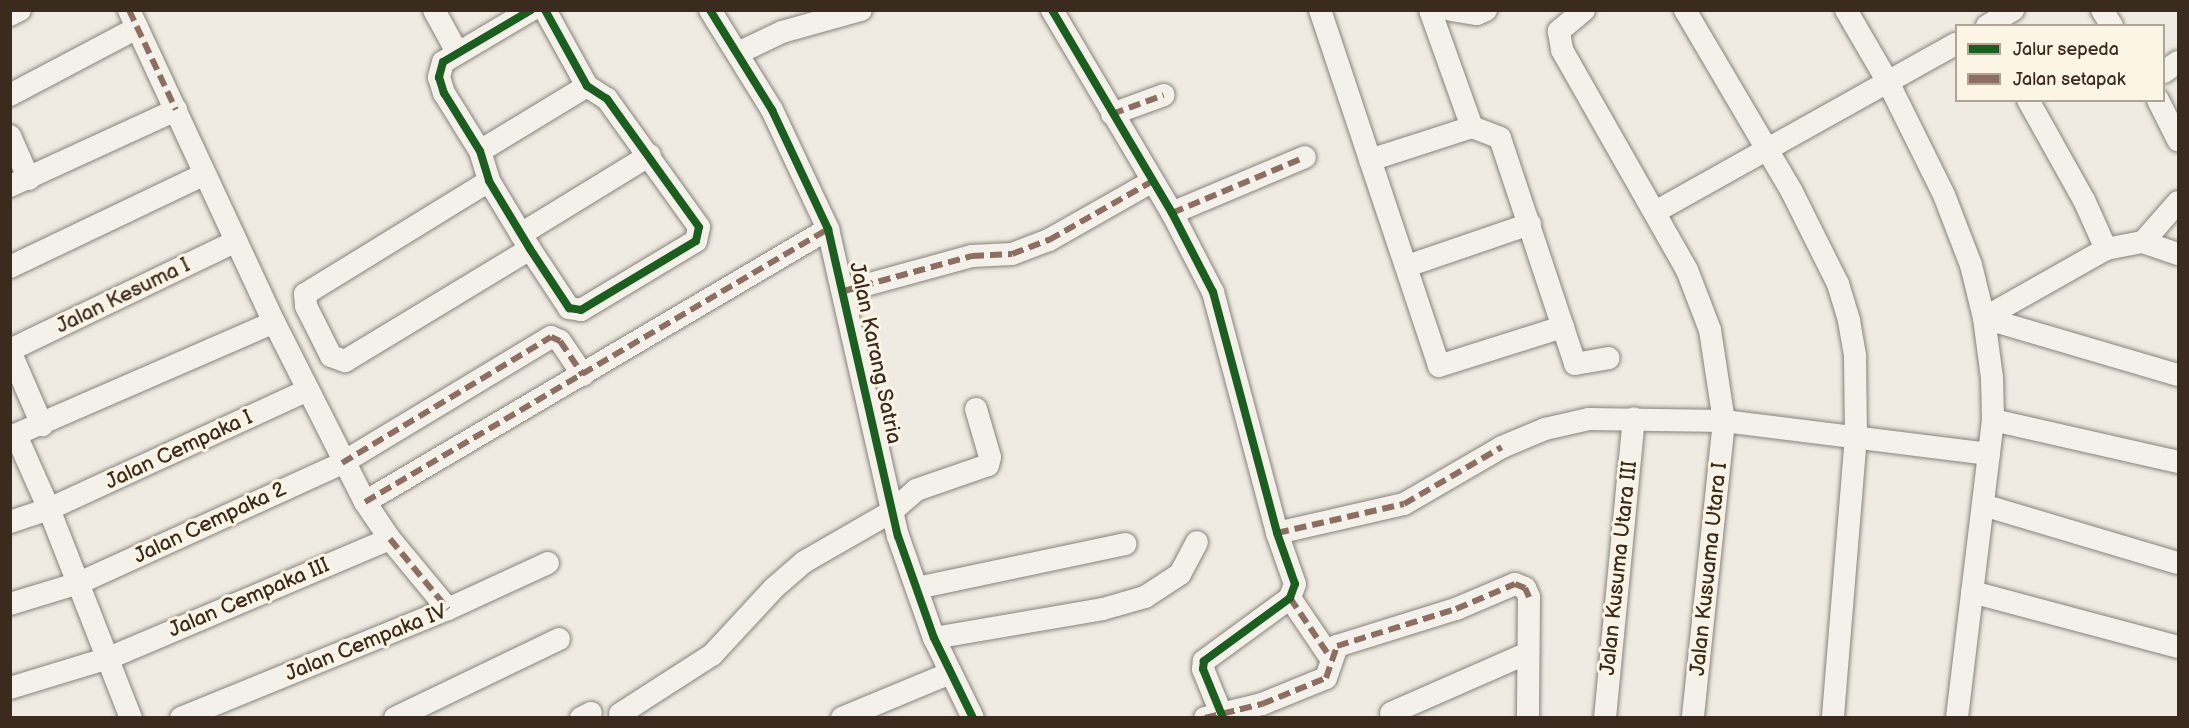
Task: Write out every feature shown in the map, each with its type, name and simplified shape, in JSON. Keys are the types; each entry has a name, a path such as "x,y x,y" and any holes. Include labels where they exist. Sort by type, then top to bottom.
{"street":[{"path":"10,15 20,10"},
{"path":"434,10 457,52"},
{"path":"531,10 443,62 439,77 444,93 480,151 489,181 525,242 569,308 581,310 696,241 696,220 608,99 587,86 544,10"},
{"name":"Jalan Karang Satria","path":"710,10 738,53 799,162 828,229 844,291 891,512 934,638 973,717"},
{"path":"738,53 782,32 861,10"},
{"path":"1052,10 1151,182 1172,213 1213,292 1277,533 1294,584 1290,598 1204,661 1203,669 1217,715 1262,704 1326,678 1331,670 1330,657 1290,598"},
{"path":"1320,10 1439,366 1563,327"},
{"path":"1430,10 1472,128"},
{"path":"1451,10 1478,14 1486,10"},
{"name":"Jalan Kusuama Utara I","path":"1584,10 1559,30 1562,50 1687,270 1710,330 1725,421 1693,717"},
{"path":"1685,10 1766,150 1838,284 1855,356 1856,436 1833,717"},
{"path":"1846,10 1890,84 1960,234 1984,318 1992,378 1993,420 1958,717"},
{"path":"1976,10 1985,24"},
{"path":"1989,24 2013,10"},
{"path":"2102,10 2111,24"},
{"path":"10,95 133,19 342,463 390,538 448,609"},
{"path":"1655,212 1890,84 1955,45"},
{"path":"2165,71 2178,62"},
{"path":"480,151 587,86"},
{"path":"1112,114 1164,95"},
{"path":"2029,102 2085,200 2106,249"},
{"path":"2158,102 2178,140"},
{"path":"10,136 20,182 176,110"},
{"path":"1370,160 1472,128 1500,138 1575,364 1608,358"},
{"path":"489,181 305,294 306,306 331,356 345,361 525,242 650,155"},
{"path":"1172,213 1305,157"},
{"path":"10,267 205,174"},
{"path":"844,291 972,256 1011,254 1049,240 1151,182"},
{"path":"2143,242 2178,202"},
{"path":"1407,266 1530,224"},
{"path":"365,502 828,229"},
{"name":"Jalan Kesuma I","path":"10,351 237,241"},
{"path":"1984,318 2106,249 2143,242 2178,254"},
{"path":"1984,318 2178,375"},
{"path":"131,717 49,509 13,436 274,322"},
{"name":"Jalan Cempaka 2","path":"10,604 79,583 342,463 551,337 560,341 583,375"},
{"path":"10,351 42,425"},
{"name":"Jalan Cempaka I","path":"10,522 49,509 308,390"},
{"path":"620,714 712,655 774,588 804,562 891,512 916,490 988,465 990,457 976,409"},
{"name":"Jalan Kusuma Utara III","path":"1605,717 1634,418"},
{"path":"1277,533 1404,504 1480,457 1545,429 1588,419 1725,421 1989,454"},
{"path":"1993,420 2178,462"},
{"path":"1983,505 2178,563"},
{"name":"Jalan Cempaka III","path":"10,688 109,658 390,538"},
{"path":"934,638 1103,609 1145,597 1180,574 1197,542"},
{"path":"916,588 1125,544"},
{"name":"Jalan Cempaka IV","path":"182,717 448,609 548,563"},
{"path":"1330,657 1337,646 1456,609 1515,584 1525,588 1529,597 1528,717"},
{"path":"1972,592 2178,646"},
{"path":"394,717 560,639"},
{"path":"1390,713 1528,653"},
{"path":"842,717 950,673"}],"marked path":[{"path":"129,10 176,110"},
{"path":"1112,114 1164,95"},
{"path":"1172,213 1305,157"},
{"path":"844,291 972,256 1012,254 1049,240 1151,182"},
{"path":"365,502 828,229"},
{"path":"342,463 551,337 560,341 583,375"},
{"path":"1277,533 1404,504 1502,447"},
{"path":"390,539 448,609"},
{"path":"1205,718 1262,704 1326,678 1337,646 1456,609 1515,584 1525,588 1529,597"},
{"path":"1290,598 1330,657"}],"cycle path":[{"path":"531,10 443,62 439,77 444,93 480,151 489,181 530,249 569,308 581,310 696,241 699,227 607,99 587,86 545,10"},
{"path":"710,10 772,110 828,229 898,536 934,638 973,718"},
{"path":"1052,10 1172,213 1213,292 1277,533 1295,584 1290,598 1204,661 1203,669 1223,718"}]}
